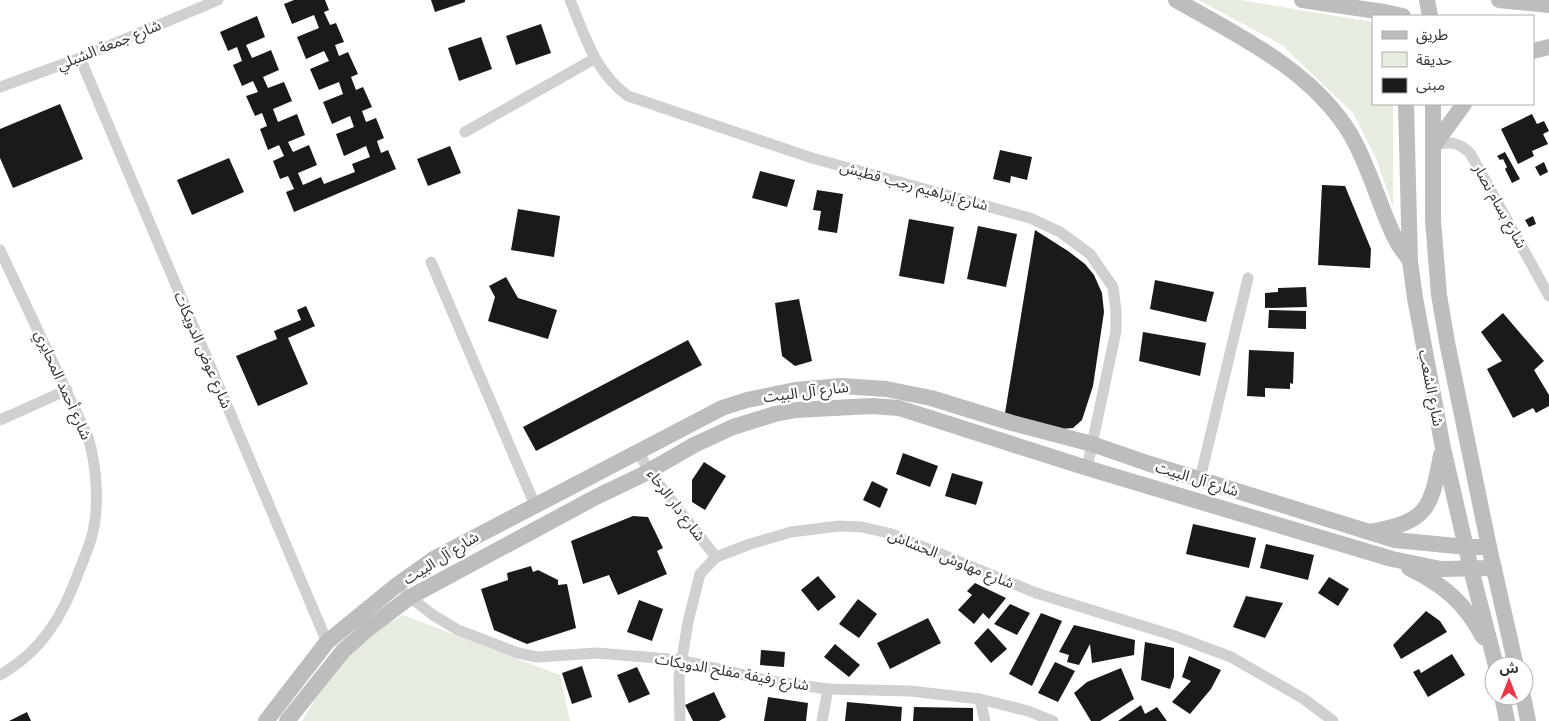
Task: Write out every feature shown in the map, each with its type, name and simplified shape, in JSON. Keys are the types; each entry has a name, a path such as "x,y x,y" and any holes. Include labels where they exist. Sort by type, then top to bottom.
{"street":[{"name":"شارع جمعة الشبلي","path":"0,87 80,58 204,2 218,0"},
{"name":"شارع إبراهيم رجب قطيش","path":"570,0 594,59 615,87 628,96 812,158 1030,218 1060,232 1090,254 1113,287 1116,331 1087,468"},
{"path":"1176,0 1258,46 1282,63 1303,80 1338,116 1356,146 1396,241 1410,262"},
{"path":"1302,0 1399,15"},
{"path":"1404,0 1404,15"},
{"path":"1427,0 1430,15"},
{"path":"1499,0 1549,4"},
{"path":"1542,0 1549,4"},
{"path":"1534,40 1549,43"},
{"path":"1534,51 1549,47"},
{"name":"شارع عوض الدويكات","path":"80,58 327,642"},
{"path":"465,132 594,59"},
{"name":"شارع الشعب","path":"1406,105 1410,262 1422,341 1443,448 1493,656"},
{"name":"شارع الشعب","path":"1433,105 1434,220 1440,296 1447,342 1489,547 1514,656"},
{"path":"1434,144 1463,105"},
{"name":"شارع بسام نصار","path":"1434,144 1456,142 1470,153 1549,296"},
{"name":"شارع أحمد المحايري","path":"0,250 88,437 96,482 94,523 91,539 75,583 60,616 36,648 0,675"},
{"path":"431,262 535,505"},
{"path":"1200,479 1248,278"},
{"name":"شارع آل البيت","path":"266,721 327,642 397,585 435,558 722,408 772,394 842,386 886,389 932,398 1012,423 1092,444 1147,463 1395,540 1466,547 1489,547"},
{"path":"0,420 67,390"},
{"name":"شارع آل البيت","path":"287,721 343,650 410,598 694,445 733,427 775,414 820,408 872,406 899,408 1087,468 1392,560 1441,569 1494,568"},
{"path":"1366,532 1399,526 1421,513 1435,490 1443,448"},
{"name":"شارع دار الرخاء","path":"638,451 650,470 716,557"},
{"name":"شارع مهاوش الحشاش","path":"680,721 678,698 681,660 691,606 700,574 716,557 750,544 813,528 839,526 874,529 912,541 1036,593 1172,635 1231,657 1304,699 1333,721"},
{"path":"1392,560 1423,575 1455,598 1475,623 1492,656"},
{"name":"شارع رفيفة مفلح الدويكات","path":"397,585 410,598 458,630 518,653 536,657 598,653 681,660 770,681 828,689 910,691 980,699 1028,711 1053,721"},
{"path":"822,721 828,689"},
{"path":"980,699 985,721"},
{"path":"1504,706 1507,721"},
{"path":"1525,706 1528,721"}],"green space":[{"path":"1199,0 1240,0 1372,22 1372,105 1393,105 1393,207 1376,158 1353,113 1282,45"},
{"path":"403,615 560,675 570,721 302,721 348,646"}],"building":[{"path":"294,0 325,0 329,10 324,12 330,25 336,23 344,42 335,45 339,56 348,52 358,74 351,77 356,90 363,87 372,107 362,111 366,122 376,118 384,138 377,141 381,153 388,150 396,169 294,212 286,192 294,189 288,176 280,179 273,161 284,156 279,145 268,150 260,129 267,126 262,113 255,116 246,96 258,92 253,81 242,86 233,65 242,61 237,47 228,51 220,32 257,16 265,37 246,45 252,58 271,50 279,70 263,77 268,88 284,82 292,101 273,109 278,122 297,114 305,135 288,142 293,152 309,145 317,165 298,173 303,185 321,177 324,184 355,172 352,164 370,157 366,146 344,156 336,134 354,127 350,116 332,124 323,102 343,94 339,82 319,90 310,69 329,61 324,51 306,59 297,37 319,28 314,15 292,24 284,4"},
{"path":"431,0 465,0 465,2 435,12"},
{"path":"541,24 551,53 516,65 506,36"},
{"path":"481,37 492,69 459,81 448,48"},
{"path":"60,104 83,159 13,188 0,158 0,129"},
{"path":"1532,114 1537,124 1544,121 1549,131 1543,134 1548,144 1532,151 1534,156 1518,164 1501,129"},
{"path":"450,146 461,173 428,186 417,159"},
{"path":"1000,150 1032,157 1027,180 1011,176 1010,183 993,179"},
{"path":"1505,152 1520,179 1512,183 1505,169 1507,167 1503,159 1500,160 1497,156"},
{"path":"229,158 244,192 192,215 177,180"},
{"path":"1544,162 1548,172 1540,176 1535,167"},
{"path":"760,171 795,180 787,207 752,198"},
{"path":"1322,185 1345,186 1371,249 1370,268 1318,265"},
{"path":"817,190 843,194 837,233 818,230 821,211 813,210"},
{"path":"518,209 560,216 554,257 511,250"},
{"path":"1533,216 1536,224 1529,227 1525,220"},
{"path":"909,219 954,227 944,284 899,276"},
{"path":"978,226 1017,234 1006,287 967,279"},
{"path":"1035,230 1085,264 1094,275 1102,293 1104,312 1093,386 1082,420 1073,428 1061,429 1005,413"},
{"path":"506,277 518,298 557,310 548,339 488,321 495,297 489,286"},
{"path":"1155,280 1214,292 1206,322 1150,309"},
{"path":"1306,287 1307,307 1265,308 1265,293 1278,292 1278,288"},
{"path":"799,299 812,361 795,366 782,356 775,303"},
{"path":"306,306 315,326 288,338 308,384 258,406 236,356 277,339 274,331 301,320 297,310"},
{"path":"1269,310 1306,311 1306,329 1268,328"},
{"path":"1503,313 1544,361 1534,370 1549,395 1549,406 1536,413 1533,408 1513,418 1487,369 1502,361 1481,332"},
{"path":"1143,332 1206,343 1200,376 1139,361"},
{"path":"688,340 702,365 536,451 523,427"},
{"path":"1249,350 1294,352 1293,384 1290,383 1290,389 1265,388 1265,397 1247,396"},
{"path":"903,453 938,466 930,487 896,474"},
{"path":"704,462 726,476 705,510 692,502 692,480"},
{"path":"952,473 983,482 976,505 945,496"},
{"path":"872,481 888,489 880,508 863,500"},
{"path":"633,516 648,517 663,548 657,551 667,574 618,595 609,575 583,584 571,541"},
{"path":"1193,524 1256,538 1249,568 1186,554"},
{"path":"1266,544 1314,555 1308,580 1260,568"},
{"path":"531,566 533,572 538,570 558,580 558,585 567,584 576,628 527,644 494,630 481,589 508,580 507,573"},
{"path":"818,576 836,597 818,611 801,590"},
{"path":"1329,577 1349,589 1338,606 1318,593"},
{"path":"975,583 1006,598 989,619 983,613 974,624 958,610 972,595 967,591"},
{"path":"1246,596 1283,603 1265,638 1233,627"},
{"path":"858,599 877,614 859,638 839,624"},
{"path":"639,600 663,609 652,641 627,632"},
{"path":"1010,604 1030,613 1017,635 994,624"},
{"path":"1426,611 1440,621 1447,632 1401,659 1393,645"},
{"path":"1041,613 1062,621 1032,686 1009,674"},
{"path":"928,618 941,643 890,669 877,643"},
{"path":"1074,625 1135,640 1134,655 1092,663 1090,644 1079,665 1067,662 1069,655 1059,652"},
{"path":"988,628 1007,649 991,663 974,643"},
{"path":"1145,642 1174,648 1174,677 1170,689 1141,680"},
{"path":"835,644 860,665 849,677 824,657"},
{"path":"761,650 785,652 784,667 760,665"},
{"path":"1452,654 1465,675 1428,697 1413,672 1419,669 1421,673"},
{"path":"1189,656 1221,670 1211,689 1190,714 1172,702 1191,681 1182,677"},
{"path":"1055,662 1075,671 1058,702 1038,693"},
{"path":"582,666 592,697 572,704 562,673"},
{"path":"637,667 650,694 629,703 617,675"},
{"path":"1121,668 1134,699 1100,721 1091,721 1074,693 1087,682"},
{"path":"714,692 726,717 719,721 693,721 685,705"},
{"path":"768,697 808,703 806,721 764,721"},
{"path":"847,702 902,707 901,721 845,721"},
{"path":"1141,705 1145,714 1157,707 1167,721 1118,721"},
{"path":"914,707 973,708 973,721 913,721"},
{"path":"27,712 31,721 9,721"}]}
